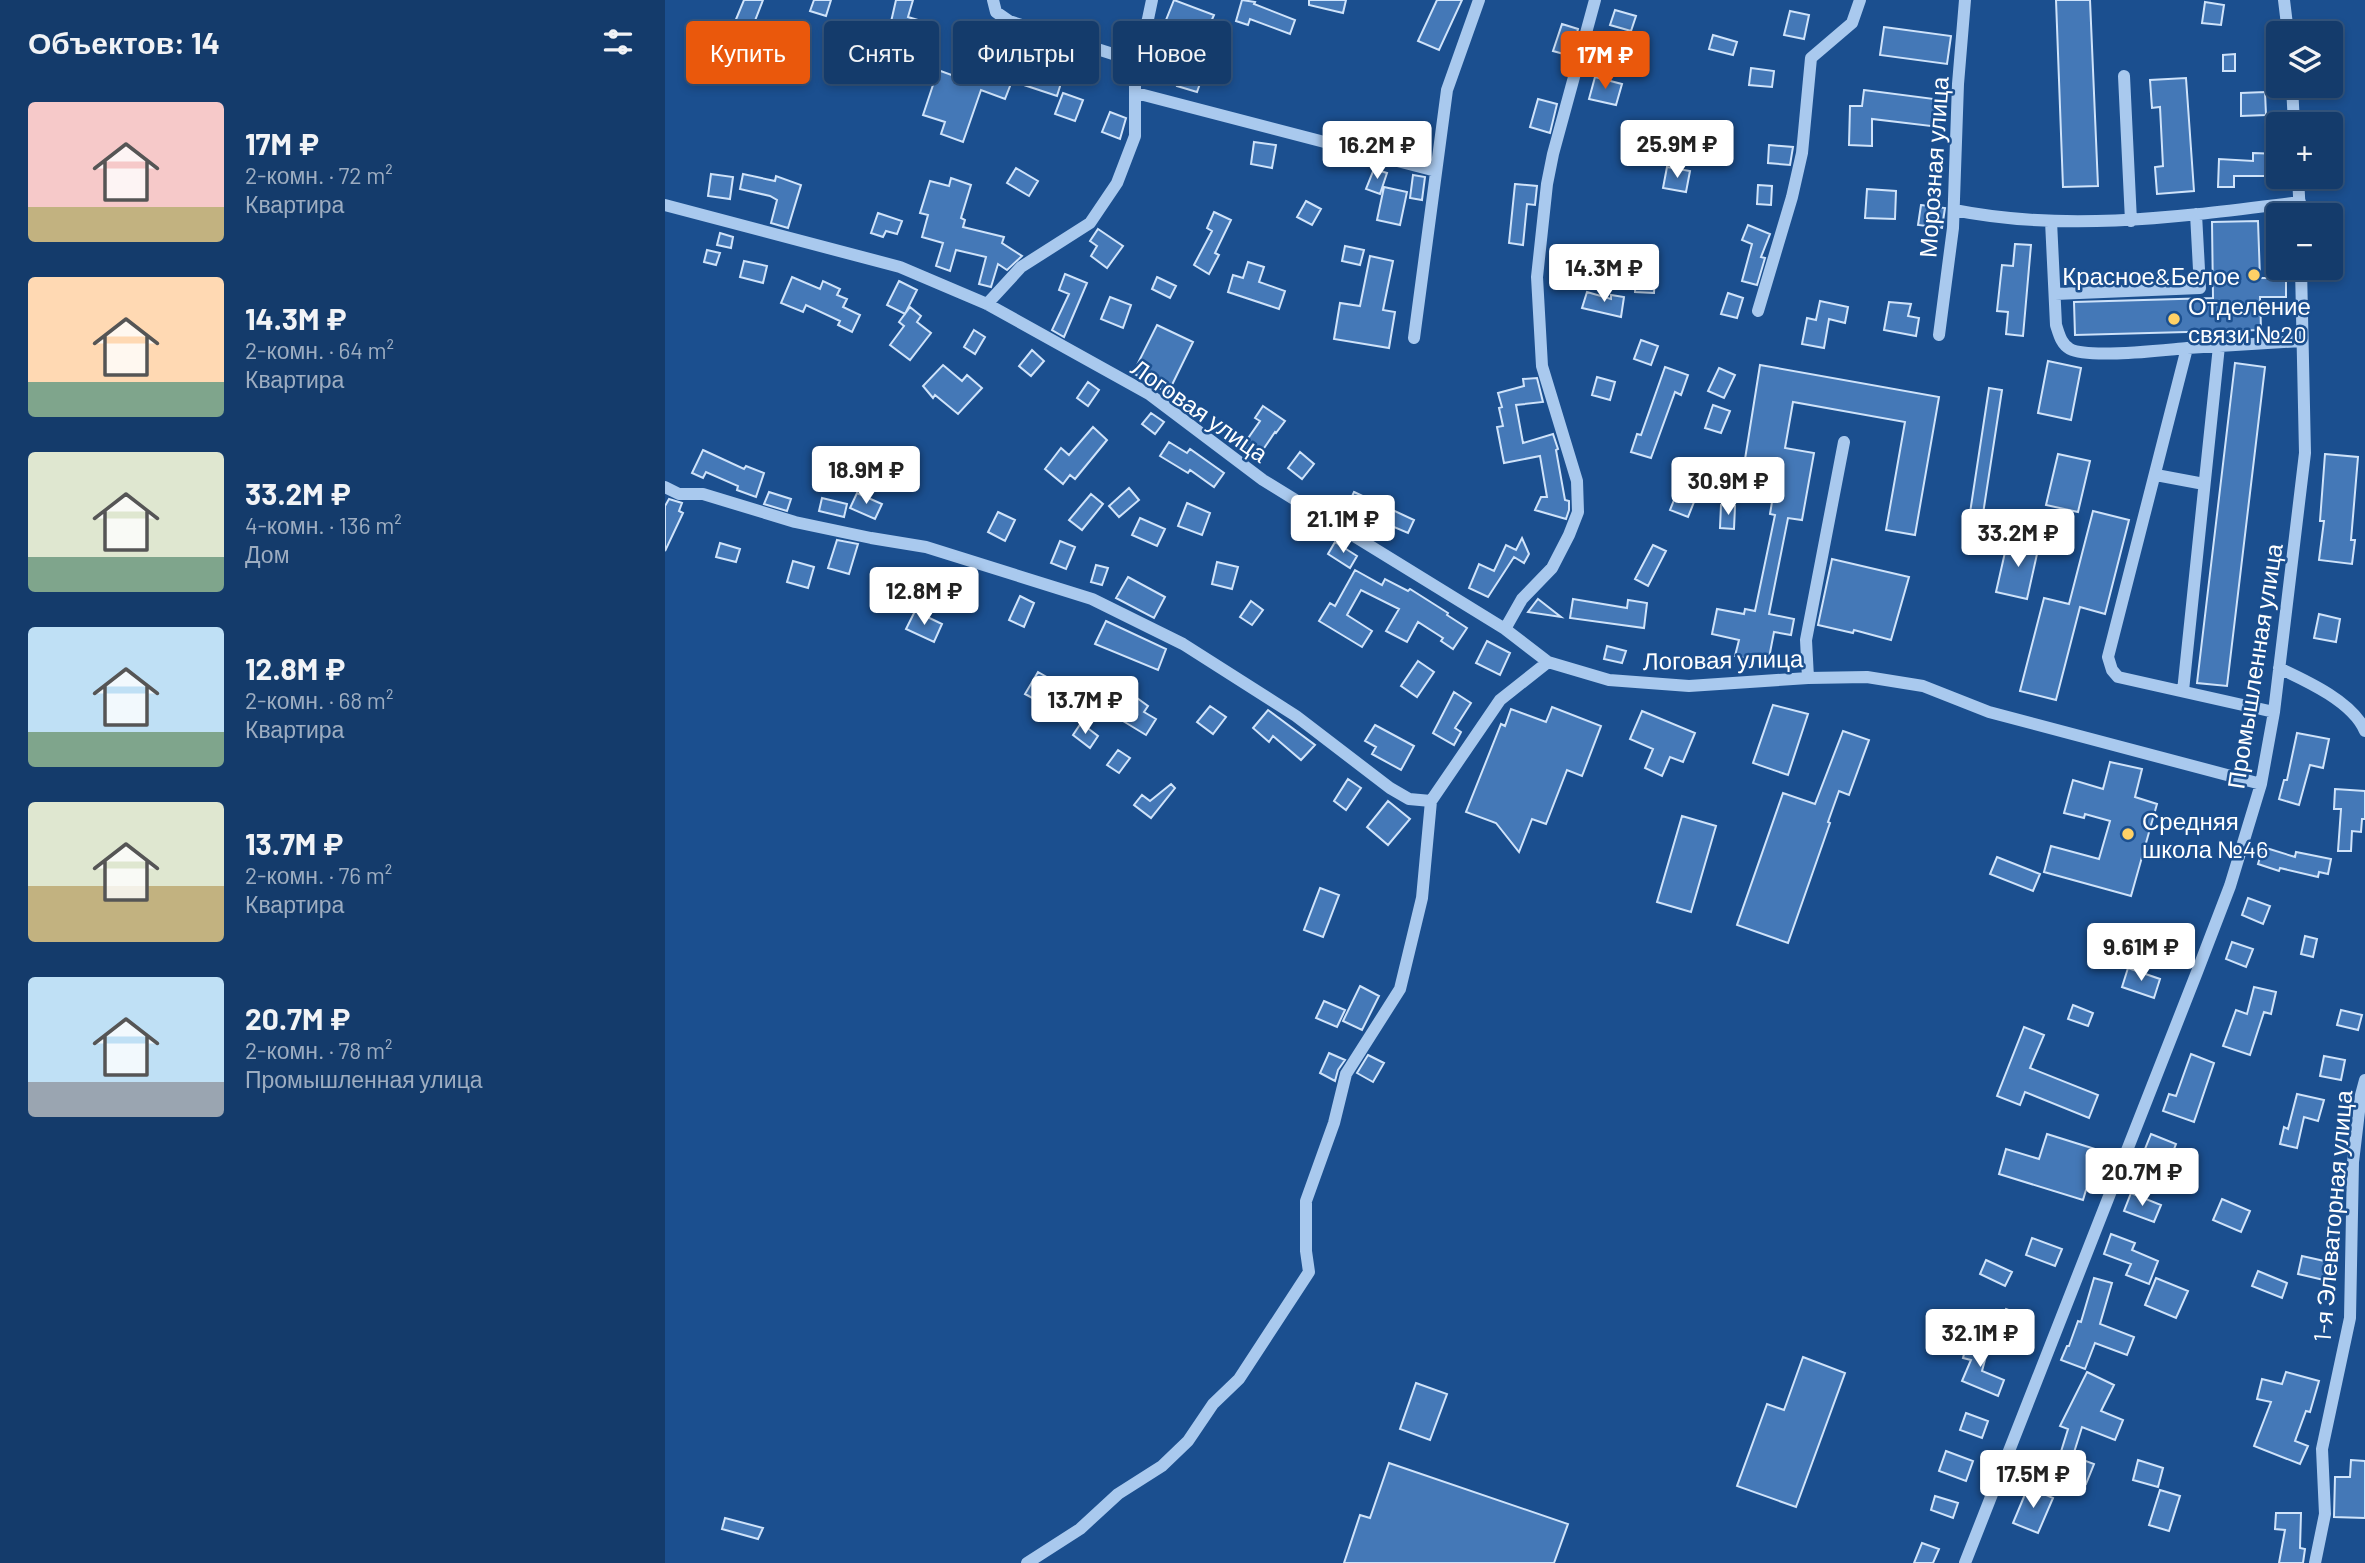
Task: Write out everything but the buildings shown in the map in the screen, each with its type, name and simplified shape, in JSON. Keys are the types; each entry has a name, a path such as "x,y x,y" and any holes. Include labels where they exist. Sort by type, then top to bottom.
{"street":[{"path":"992,0 996,12 1009,21 1113,54"},
{"path":"1148,21 1152,0"},
{"path":"1413,338 1447,90 1479,0"},
{"path":"1505,629 1522,599 1552,568 1578,512 1577,481 1542,366 1537,277 1545,196 1553,154 1595,0"},
{"path":"1758,311 1792,197 1802,153 1811,58 1852,23 1860,0"},
{"name":"Морозная улица","path":"1939,335 1954,210 1958,85 1965,0"},
{"path":"2284,0 2287,21"},
{"path":"2124,76 2131,220"},
{"path":"987,304 1021,267 1090,223 1117,183 1135,136 1136,84"},
{"path":"1136,93 1436,171"},
{"name":"Логовая улица","path":"665,205 900,267 987,304 1149,394 1263,480 1505,629 1548,662 1609,680 1689,686 1867,677 1923,686 1989,712 2261,784"},
{"path":"1954,210 1993,218 2051,220 2131,220 2266,211"},
{"path":"2055,294 2200,288 2196,214"},
{"path":"2051,220 2056,325 2062,341 2070,349 2089,353 2302,341"},
{"name":"Промышленная улица","path":"1965,1563 2206,947 2229,886 2261,784 2274,712 2305,453 2301,280"},
{"path":"2183,691 2219,346"},
{"path":"2187,348 2108,657 2112,670 2118,677 2274,712"},
{"path":"1808,678 1806,640 1844,442"},
{"path":"2156,475 2204,484"},
{"path":"665,486 679,494 703,494 795,522 926,547 1091,599 1183,645 1285,708 1399,794 1409,799 1431,801"},
{"path":"1027,1563 1080,1529 1118,1494 1162,1466 1188,1441 1213,1404 1239,1379 1309,1272 1305,1251 1305,1201 1334,1123 1346,1074 1400,989 1422,898 1431,801 1500,700 1548,662"},
{"path":"2279,668 2322,689 2363,727"},
{"name":"1-я Элеваторная улица","path":"2315,1563 2325,1514 2322,1449 2350,1318 2353,1161 2365,1080"}],"place":[{"name":"Красное&Белое","path":"2254,275"},
{"name":"Отделение связи №20","path":"2174,319"},
{"name":"Средняя школа №46","path":"2128,834"}]}
